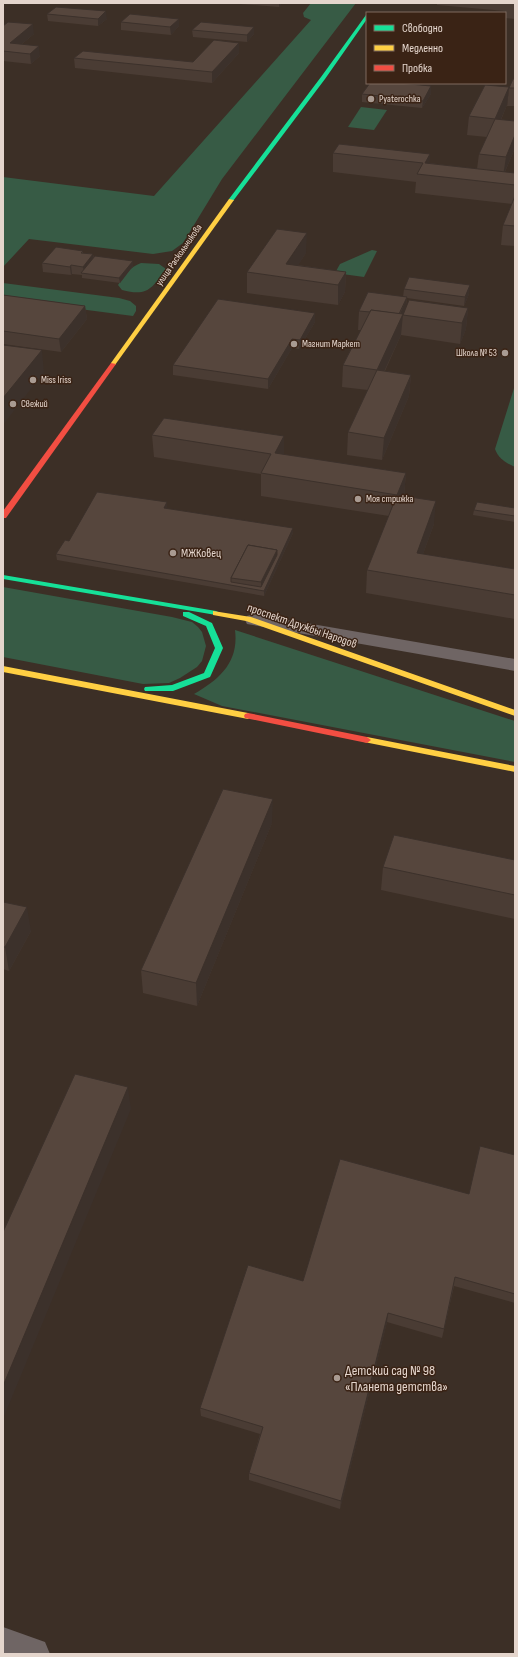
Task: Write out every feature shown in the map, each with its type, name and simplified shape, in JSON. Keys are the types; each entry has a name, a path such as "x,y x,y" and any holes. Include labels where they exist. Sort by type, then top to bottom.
{"street":[{"name":"улица Раскольникова","path":"3,516 237,192 323,78 366,17"},
{"name":"проспект Дружбы Народов","path":"3,577 248,619 515,713"},
{"path":"119,690 173,688 207,675 219,648 209,625 168,605"},
{"path":"248,619 515,665"},
{"path":"3,669 119,690 515,769"},
{"path":"3,1644 33,1654"}],"green space":[{"path":"311,3 356,3 222,179 183,243 172,251 153,254 29,239 3,267 3,177 154,196 311,20 304,17 303,13"},
{"path":"361,107 387,110 374,130 348,127"},
{"path":"372,250 377,251 364,277 335,273 340,264"},
{"path":"141,263 159,264 166,269 153,286 144,291 131,292 122,290 118,285 130,269"},
{"path":"3,283 119,298 130,301 136,306 136,311 133,316 3,299"},
{"path":"515,385 515,467 503,460 495,449"},
{"path":"3,587 172,617 192,622 202,632 206,646 202,661 197,667 169,683 143,684 3,657"},
{"path":"235,630 515,721 515,762 222,706 194,694 212,682 226,668 234,651"}],"building":[{"path":"56,7 106,11 98,19 47,14"},
{"path":"130,14 179,19 170,27 121,22"},
{"path":"8,22 33,24 10,43 39,46 30,54 3,51 3,26"},
{"path":"201,22 254,27 247,35 192,30"},
{"path":"214,40 239,43 212,72 74,58 83,51 193,62"},
{"path":"513,79 515,79 515,88 509,88"},
{"path":"369,84 410,84 431,86 423,101 362,94"},
{"path":"485,85 509,87 495,119 469,116"},
{"path":"495,119 515,121 515,135 506,157 479,154"},
{"path":"339,144 430,154 425,163 515,173 515,185 417,174 423,163 333,153"},
{"path":"515,196 515,226 503,225"},
{"path":"277,229 307,233 286,264 346,272 338,285 247,272"},
{"path":"56,247 83,251 81,253 93,254 83,267 71,265 70,267 42,263"},
{"path":"95,256 133,261 119,278 81,273"},
{"path":"409,277 470,285 465,297 404,289"},
{"path":"368,292 407,297 399,314 371,310 370,312 359,311"},
{"path":"3,295 85,306 59,339 3,331"},
{"path":"218,299 315,313 300,340 292,339 268,379 173,365"},
{"path":"409,300 468,308 462,323 403,315"},
{"path":"371,310 403,314 377,370 343,365"},
{"path":"3,345 42,350 3,398"},
{"path":"377,370 411,375 384,438 348,432"},
{"path":"164,418 284,436 275,453 406,473 397,495 261,473 271,454 152,435"},
{"name":"МЖКовец","path":"97,492 167,502 164,508 293,528 264,591 56,554 65,540 69,541","holes":["248,545 277,550 277,555 261,587 231,582 231,578"]},
{"path":"397,495 436,501 417,553 515,569 515,595 367,570"},
{"path":"477,502 515,508 515,516 474,510"},
{"path":"248,545 277,550 261,582 231,578"},
{"path":"223,789 273,799 196,983 141,970"},
{"path":"394,835 515,860 515,895 383,867"},
{"path":"3,902 27,907 5,947 3,947"},
{"path":"75,1074 128,1087 3,1386 3,1232"},
{"path":"480,1146 515,1155 515,1294 455,1277 444,1329 388,1313 341,1501 249,1473 263,1427 200,1408 248,1265 303,1281 340,1159 469,1194"}],"traffic: fast":[{"path":"231,200 323,78 366,17"},
{"path":"3,577 216,613"},
{"path":"148,689 173,688 207,675 219,648 209,625 186,614"}],"traffic: slow":[{"path":"113,364 231,200"},
{"path":"216,613 248,619 515,713"},
{"path":"3,669 248,716"},
{"path":"367,740 515,769"}],"traffic: jam":[{"path":"3,516 113,364"},
{"path":"248,716 367,740"}],"place":[{"name":"Pyaterochka","path":"371,99"},
{"name":"Магнит Маркет","path":"294,344"},
{"name":"Школа № 53","path":"505,353"},
{"name":"Miss Iriss","path":"33,380"},
{"name":"Свежий","path":"13,404"},
{"name":"Моя стрижка","path":"358,499"},
{"name":"МЖКовец","path":"173,553"},
{"name":"Детский сад № 98 «Планета детства»","path":"337,1378"}]}
